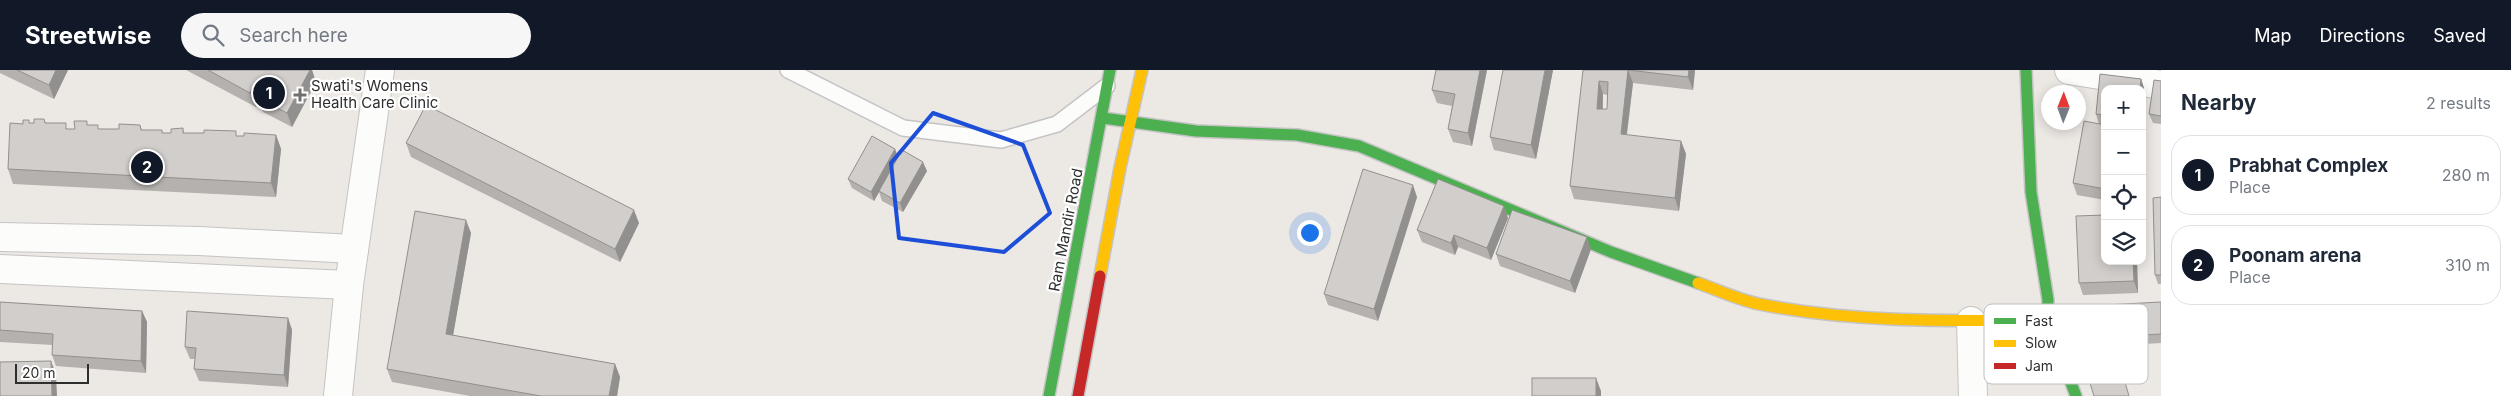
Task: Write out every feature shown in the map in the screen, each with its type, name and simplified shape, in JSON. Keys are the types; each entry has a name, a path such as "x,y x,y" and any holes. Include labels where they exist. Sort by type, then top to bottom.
{"street":[{"path":"338,396 349,285 380,70"},
{"name":"Ram Mandir Road","path":"1049,396 1103,118 1110,70"},
{"path":"1078,396 1130,122 1142,70"},
{"path":"2026,70 2031,192 2048,304"},
{"path":"2069,70 2161,85"},
{"path":"1103,118 1196,131 1297,136 1359,146 1611,252 1757,304 1836,316 1984,321"},
{"path":"0,237 199,241 354,249"},
{"path":"0,269 349,285"},
{"path":"1971,321 1973,396"},
{"path":"2071,384 2076,396"}],"lane":[{"path":"788,70 903,128 1000,140 1057,124 1107,86"}],"highlighted area":[{"path":"933,113 1023,145 1050,213 1004,252 899,238 891,163"}],"building":[{"path":"17,70 56,70 49,85"},
{"path":"208,70 310,70 287,113 258,98 260,93 252,89 250,93"},
{"path":"1436,70 1480,70 1468,133 1448,129 1455,94 1432,90"},
{"path":"1503,70 1545,70 1531,145 1490,137"},
{"path":"1583,70 1628,70 1621,134 1681,141 1675,198 1570,186","holes":["1599,81 1608,82 1607,109 1597,109"]},
{"path":"1628,70 1689,70 1688,77"},
{"path":"2100,74 2141,79 2140,85 2101,85 2101,115 2096,114"},
{"path":"2154,80 2161,81 2161,116 2149,114"},
{"path":"426,105 634,210 615,249 406,143"},
{"path":"34,119 44,119 45,123 66,123 66,129 75,129 74,121 87,121 87,125 98,125 98,129 119,129 119,124 140,125 141,130 162,130 162,133 171,133 171,129 183,128 183,133 204,133 204,130 236,131 236,136 244,136 244,133 276,135 271,183 8,169 10,123 23,124 23,120 29,120 29,123 34,123"},
{"path":"2086,121 2101,124 2101,188 2073,183 2082,130 2086,130"},
{"path":"872,136 895,149 871,192 848,179"},
{"path":"902,150 923,162 900,203 879,191"},
{"path":"1363,169 1413,185 1374,309 1324,294"},
{"path":"1438,179 1504,206 1487,248 1454,235 1451,243 1417,230"},
{"path":"2161,197 2161,275 2155,275 2153,198"},
{"path":"1512,210 1587,237 1570,281 1496,254"},
{"path":"415,211 466,220 446,334 615,364 609,396 541,396 387,369"},
{"path":"2101,215 2101,265 2133,265 2134,281 2079,283 2076,216"},
{"path":"0,302 142,311 141,361 52,355 53,334 0,330"},
{"path":"2161,302 2161,334 2148,335 2148,304 2124,304"},
{"path":"187,311 288,318 284,375 194,369 196,348 185,347"},
{"path":"51,361 52,396 0,396 0,362"},
{"path":"1532,378 1596,378 1596,396 1532,396"},
{"path":"2090,384 2125,384 2129,396 2094,396"}],"traffic: fast":[{"path":"1049,396 1110,70"},
{"path":"2026,70 2031,192 2048,304"},
{"path":"1103,118 1196,131 1297,135 1359,146 1611,252 1698,283"},
{"path":"2071,384 2076,396"}],"traffic: slow":[{"path":"1100,276 1120,168 1142,70"},
{"path":"1698,283 1751,302 1831,315 1903,320 1984,321"}],"traffic: jam":[{"path":"1078,396 1100,276"}],"place":[{"name":"Prabhat Complex","path":"269,93"},
{"name":"Swati's Womens Health Care Clinic","path":"300,95"},
{"name":"Poonam arena","path":"147,167"}]}
